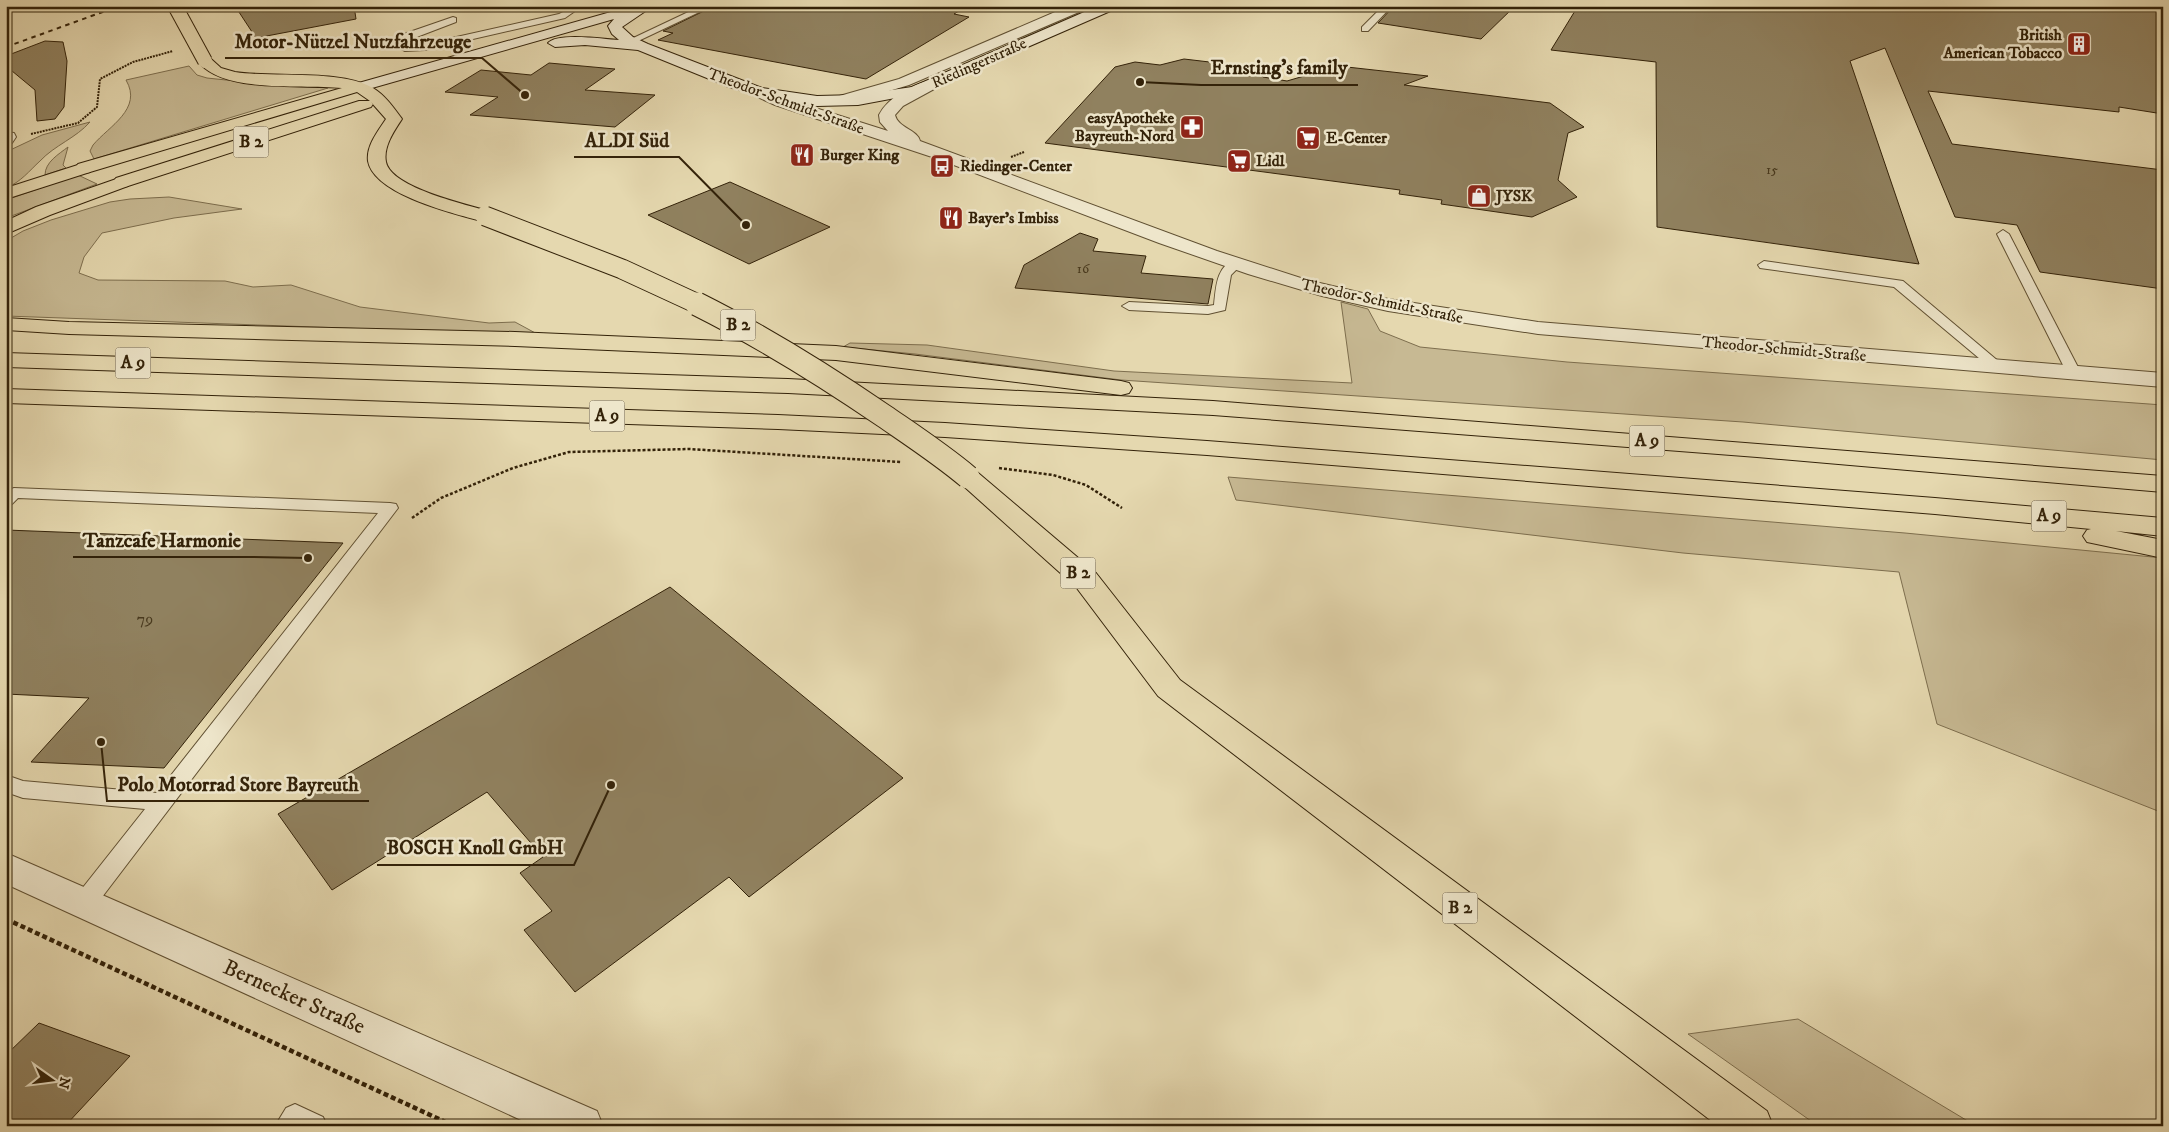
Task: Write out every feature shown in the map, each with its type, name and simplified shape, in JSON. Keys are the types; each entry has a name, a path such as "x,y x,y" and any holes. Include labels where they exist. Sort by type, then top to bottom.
{"main road":[{"name":"B 2","path":"175,6 209,68 232,76 328,81 360,87 378,99 394,119 382,137 377,164 390,181 406,190 485,216 666,288 750,332 838,384 951,461 1086,580 1169,688 1752,1126"},
{"name":"B 2","path":"6,194 84,168 360,87"},
{"name":"B 2","path":"6,228 36,214 122,182 323,119 378,99"},
{"path":"6,324 68,328 515,338 836,353 1122,388 1213,408"},
{"name":"A 9","path":"6,360 788,386 1213,408 1757,450 2163,484"},
{"name":"A 9","path":"6,396 778,422 945,430 1207,448 2163,526"},
{"path":"1935,506 2163,549"}],"street":[{"name":"Riedingerstraße","path":"842,100 904,82 1081,6"},
{"name":"Riedingerstraße","path":"758,92 788,97 842,100 884,97 912,91 931,85 1110,6"},
{"path":"636,44 618,32 615,26 622,19 645,7"},
{"path":"360,87 516,41 645,7"},
{"path":"378,99 464,64 515,49 585,41 636,44"},
{"name":"Theodor-Schmidt-Straße","path":"636,44 781,102 943,155 1236,264 1369,301 1454,317 1557,330 2163,380"},
{"path":"931,85 895,104 887,110 886,118 888,125 896,132 943,155"},
{"name":"Bernecker Straße","path":"6,868 582,1126"}],"lane":[{"path":"453,20 432,29 401,38 395,43 406,48 429,46 564,15 571,11 570,6"},
{"path":"636,44 708,6"},
{"path":"1365,29 1388,6"},
{"path":"2003,234 2074,373"},
{"path":"1129,306 1208,310 1220,307 1224,274 1236,264"},
{"path":"1764,265 1898,284 1997,366"},
{"path":"9,495 390,508 85,902"},
{"path":"6,783 23,789 164,802"},
{"path":"288,1126 295,1117 314,1126"}],"path":[{"path":"410,519 440,498 513,468 569,452 689,449 905,463"},
{"path":"994,468 1053,475 1086,485 1122,508"},
{"path":"6,919 454,1126"}],"shaded area":[{"path":"189,66 197,75 207,78 323,86 328,88 94,159 90,151 93,145 115,124 127,108 130,100 130,90 126,80"},
{"path":"90,122 78,133 52,150 20,179 6,188 6,152 42,135"},
{"path":"68,147 63,165 66,168 45,175 50,162"},
{"path":"78,175 97,184 6,218 6,200"},
{"path":"169,197 242,209 174,218 102,233 84,257 79,273 98,280 225,281 253,287 291,285 360,307 489,323 515,322 539,335 6,316 6,241 23,231 51,220 110,202"},
{"path":"1341,302 1368,309 1380,331 1420,347 1567,362 2163,405 2163,460 1743,422 1121,380 915,354 843,347 850,343 927,345 1114,371 1352,383"},
{"path":"1228,477 1905,533 2163,558 2163,813 1937,724 1899,572 1683,553 1236,500"},
{"path":"1798,1019 1976,1126 1818,1126 1688,1034"}],"building":[{"path":"235,6 354,6 356,19 256,38"},
{"path":"714,6 967,6 954,14 969,17 866,79 658,40 673,33 663,31"},
{"path":"1394,6 1515,6 1481,39 1378,23"},
{"path":"1578,6 2163,6 2163,114 2119,107 2119,112 1928,91 1952,144 2163,170 2163,289 2040,272 2017,225 1955,217 1885,48 1850,61 1919,264 1657,227 1656,62 1551,50"},
{"path":"45,41 63,42 67,61 64,107 55,119 37,121 35,90 6,66 6,56"},
{"name":"E-Center","path":"1184,59 1252,67 1263,77 1287,81 1338,66 1428,76 1404,85 1550,103 1584,127 1568,133 1558,180 1577,197 1532,217 1441,204 1442,200 1399,194 1400,190 1045,143 1115,67 1135,62 1160,65"},
{"path":"549,63 615,69 585,90 655,95 615,127 470,115 498,97 445,92 481,70 531,75"},
{"path":"730,182 830,227 749,264 648,215"},
{"path":"1080,233 1098,239 1093,251 1146,256 1141,273 1213,279 1208,304 1015,288 1024,265"},
{"path":"6,530 343,543 164,768 31,762 89,698 6,694"},
{"path":"670,587 903,778 749,897 729,877 575,992 524,930 552,911 520,873 543,857 487,792 332,890 278,814"},
{"path":"39,1023 130,1056 65,1126 6,1126 6,1055"}],"railway":[{"path":"6,47 119,6"}],"place":[{"name":"British American Tobacco","path":"2079,44"},
{"name":"Ernsting's family","path":"1140,82"},
{"name":"Motor-Nützel Nutzfahrzeuge","path":"525,95"},
{"name":"easyApotheke Bayreuth-Nord","path":"1192,127"},
{"name":"E-Center","path":"1308,138"},
{"name":"Burger King","path":"802,155"},
{"name":"Lidl","path":"1239,161"},
{"name":"Riedinger-Center","path":"942,166"},
{"name":"JYSK","path":"1479,196"},
{"name":"Bayer's Imbiss","path":"951,218"},
{"name":"ALDI Süd","path":"746,225"},
{"name":"Tanzcafe Harmonie","path":"308,558"},
{"name":"Polo Motorrad Store Bayreuth","path":"101,742"},
{"name":"BOSCH Knoll GmbH","path":"611,785"}]}
